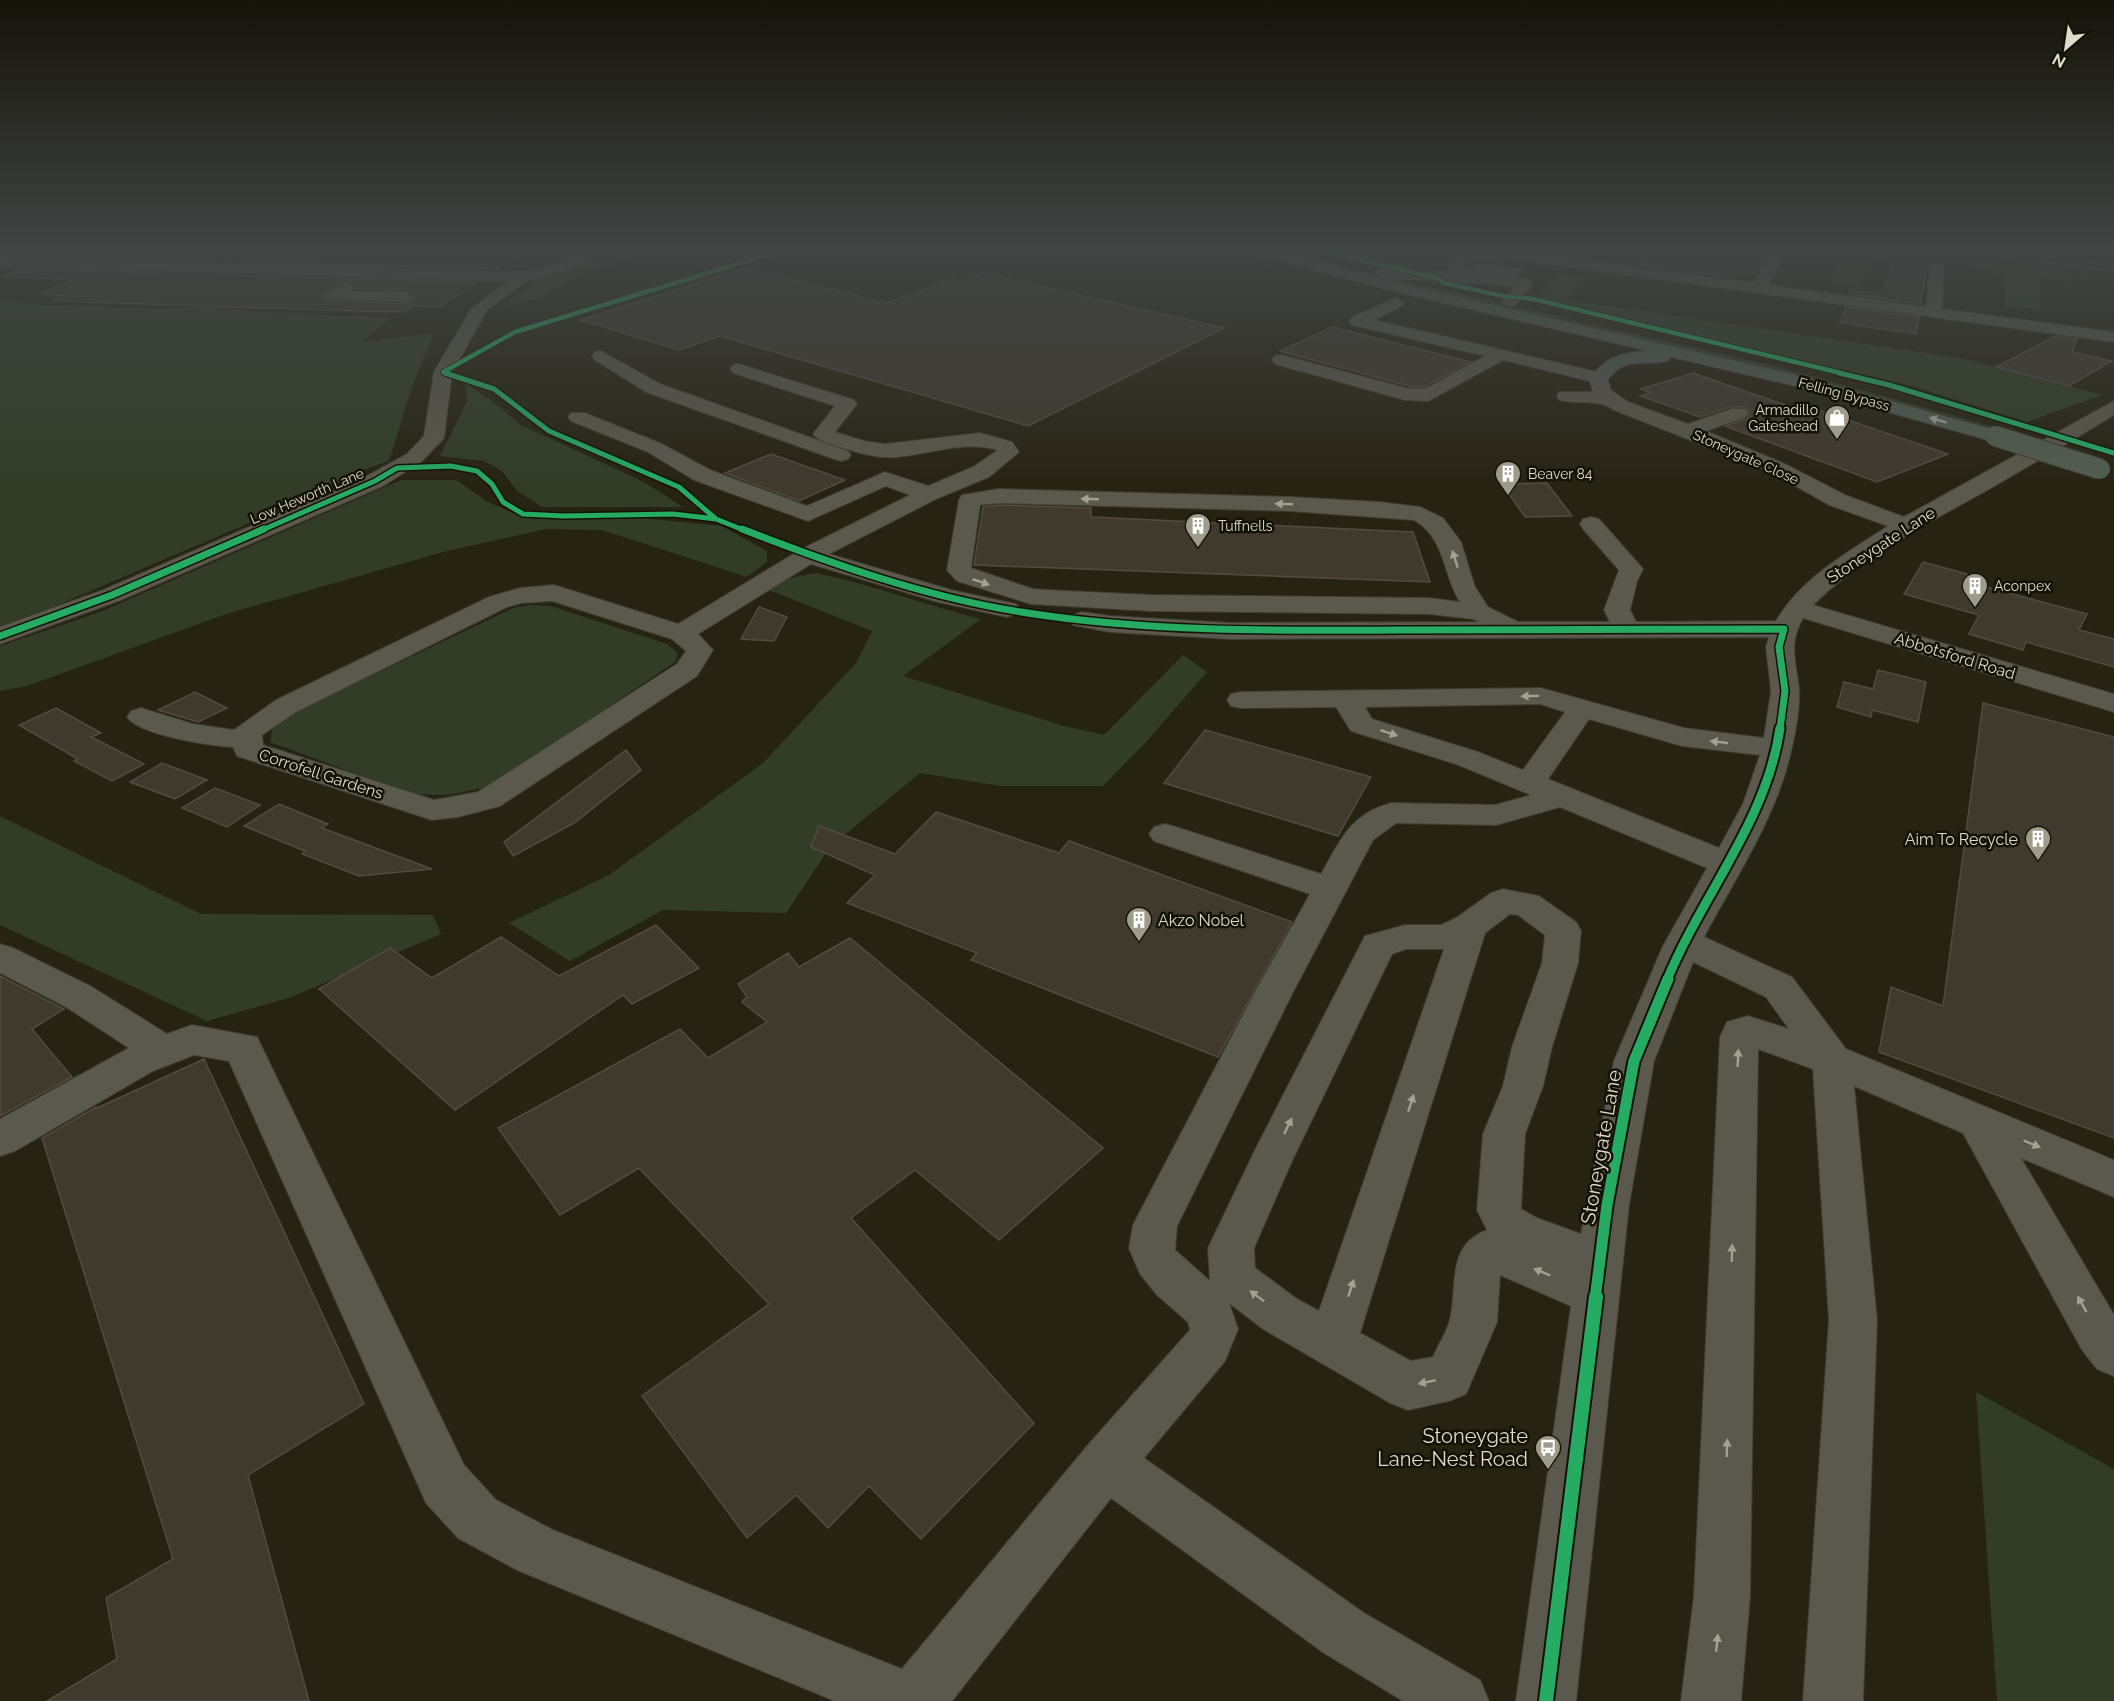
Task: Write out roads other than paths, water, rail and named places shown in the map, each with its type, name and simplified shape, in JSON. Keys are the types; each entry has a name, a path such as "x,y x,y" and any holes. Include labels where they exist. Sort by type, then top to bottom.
{"highway":[{"name":"Felling Bypass","path":"1577,329 2002,431"},
{"name":"Felling Bypass","path":"1627,329 1784,366 2002,431 2109,467"},
{"path":"1600,378 1606,367 1611,364 1627,358 1652,357 1698,362 1797,381"}],"street":[{"name":"Low Heworth Lane","path":"0,636 112,595 375,481 414,458 434,438 443,372 467,329"},
{"path":"1388,329 1492,359 1536,376"},
{"path":"1994,329 2114,346"},
{"path":"2066,329 2107,335"},
{"path":"601,356 653,388 883,469 885,478"},
{"path":"1281,360 1405,394 1428,395 1492,359 1600,378 1599,386 1608,398"},
{"path":"681,633 807,555 928,494 981,472 1009,452 1005,446 980,439 895,451 855,446 823,434 847,404 739,369"},
{"path":"1566,396 1608,398"},
{"name":"Stoneygate Close","path":"1608,398 1644,416 1688,431 1778,468 1837,500 1905,525"},
{"path":"1688,431 1738,413"},
{"name":"Stoneygate Lane","path":"1546,1701 1607,1204 1635,1061 1683,942 1759,804 1777,748 1785,691 1779,646 1790,619 1829,576 1905,525 2109,416"},
{"path":"578,417 655,448 702,476 808,514 885,478 928,494"},
{"path":"1479,612 1463,587 1449,542 1435,523 1420,514 1379,509 999,496 970,500 959,570 966,576 1031,596 1151,603 1429,606 1479,612 1511,629"},
{"path":"1591,524 1631,570 1625,581 1617,610 1628,629"},
{"name":"Abbotsford Road","path":"807,555 947,597 1020,612 1110,624 1231,631 1628,629 1790,619 2114,703"},
{"name":"Corrofell Gardens","path":"554,593 681,633 699,650 687,670 489,799 458,807 432,810 248,750 247,739 247,732 286,706 498,602 520,596 554,593"},
{"path":"1241,700 1541,696 1682,737 1777,748"},
{"path":"1346,699 1361,725 1467,758 1726,863"},
{"path":"914,1701 1106,1463 1208,1345 1214,1328 1209,1311 1164,1271 1156,1260 1152,1249 1155,1225 1268,1005 1360,834 1377,820 1391,813 1496,815 1545,790 1582,709"},
{"path":"141,717 185,733 215,738 247,739"},
{"path":"1165,834 1330,889"},
{"path":"1503,901 1527,904 1563,931 1560,963 1532,1047 1523,1086 1504,1134 1499,1210 1506,1224 1555,1246 1598,1277 1490,1250 1478,1266 1473,1322 1449,1377 1408,1386 1280,1314 1232,1278 1231,1248 1271,1161 1378,945 1405,938 1444,937 1469,927 1503,901"},
{"path":"1332,1344 1469,927"},
{"path":"1683,942 1779,987 1832,1060 1853,1320 1833,1701"},
{"path":"0,957 79,997 163,1050"},
{"path":"1711,1701 1722,1596 1739,1037 1741,1032 1748,1030 1832,1060 2114,1179"},
{"path":"0,1139 139,1060 163,1050 192,1040 243,1048 446,1484 477,1519 536,1551 907,1701"},
{"path":"1978,1122 2099,1334 2114,1353"},
{"path":"1106,1463 1344,1633 1459,1701"}],"place":[{"name":"Armadillo Gateshead","path":"1837,441"},
{"name":"Beaver 84","path":"1508,497"},
{"name":"Tuffnells","path":"1198,549"},
{"name":"Aconpex","path":"1975,609"},
{"name":"Aim To Recycle","path":"2038,862"},
{"name":"Akzo Nobel","path":"1139,943"},
{"name":"Stoneygate Lane-Nest Road","path":"1548,1471"}]}
